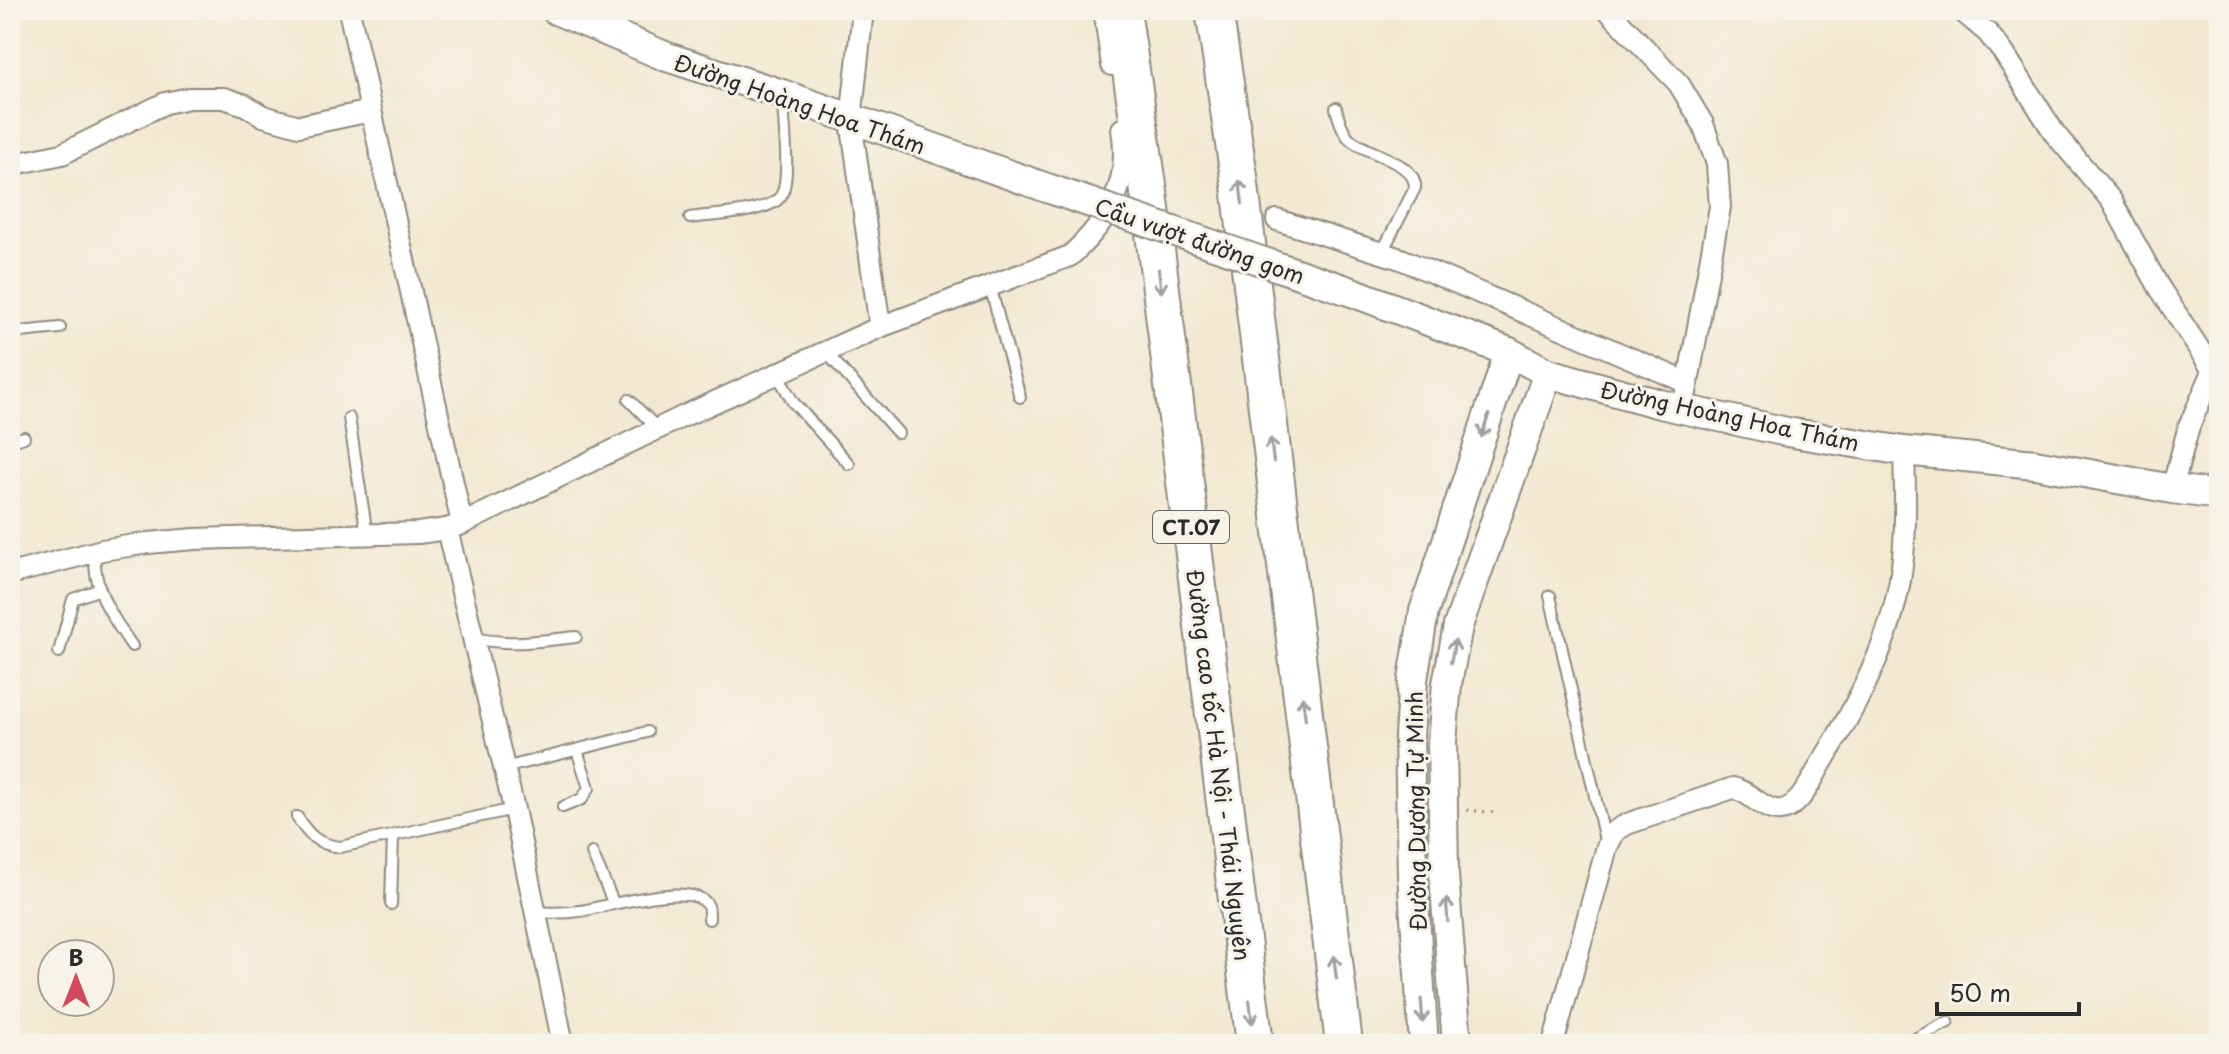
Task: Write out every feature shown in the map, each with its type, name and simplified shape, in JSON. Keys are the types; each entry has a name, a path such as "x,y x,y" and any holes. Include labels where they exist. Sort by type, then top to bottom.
{"highway":[{"name":"Đường cao tốc Hà Nội - Thái Nguyên","path":"1122,10 1148,185 1255,1044"},
{"path":"1214,10 1239,177 1344,1044"}],"main road":[{"name":"Đường Hoàng Hoa Thám","path":"556,10 667,57 782,94 1047,188"},
{"name":"Cầu vượt đường gom","path":"1047,188 1352,292"},
{"name":"Đường Hoàng Hoa Thám","path":"1352,292 1509,352 1548,373 1685,396 1787,432 1904,451 2035,464 2219,495"},
{"name":"Đường Dương Tự Minh","path":"1424,1044 1412,874 1409,736 1413,680 1424,611 1509,352"},
{"name":"Đường Dương Tự Minh","path":"1457,1044 1444,875 1442,742 1447,684 1458,626 1548,373"}],"street":[{"path":"349,10 455,527 473,638 514,809 563,1044"},
{"path":"863,10 851,120 880,327"},
{"path":"10,574 95,552 148,543 418,533 455,527 880,327 1070,256 1093,235 1118,191 1125,171 1125,149 1104,10"},
{"path":"1277,220 1382,252 1685,396 1720,207 1717,164 1703,124 1679,84 1608,10"},
{"path":"1961,10 1987,32 2003,52 2055,134 2111,200 2159,287 2217,369 2189,426 2172,489"},
{"path":"10,165 62,154 165,103 189,98 224,98 245,105 263,116 299,126 371,111"},
{"path":"1553,1044 1607,847 1615,831 1627,824 1733,788 1743,790 1770,809 1789,808 1837,737 1862,691 1884,637 1901,575 1906,517 1904,451"}],"lane":[{"path":"690,218 765,207 779,200 785,185 782,94"},
{"path":"1336,108 1347,135 1356,144 1394,162 1413,176 1416,182 1382,252"},
{"path":"990,286 1020,397"},
{"path":"10,333 60,328"},
{"path":"826,352 898,433"},
{"path":"2213,393 2217,369"},
{"path":"777,374 793,402 849,464"},
{"path":"629,400 658,429"},
{"path":"349,418 367,535"},
{"path":"10,442 24,437"},
{"path":"95,552 94,566 100,589 132,646"},
{"path":"59,652 73,599 100,589"},
{"path":"1550,596 1607,847"},
{"path":"473,638 514,644 576,637"},
{"path":"504,768 647,732"},
{"path":"563,807 582,799 589,788 577,750"},
{"path":"297,817 309,837 323,845 340,847 514,809"},
{"path":"391,904 393,836"},
{"path":"592,853 613,902"},
{"path":"535,912 579,911 658,895 696,898 708,907 709,919"},
{"path":"1905,1044 1948,1022"}],"path":[{"path":"1443,807 1499,813"}]}
